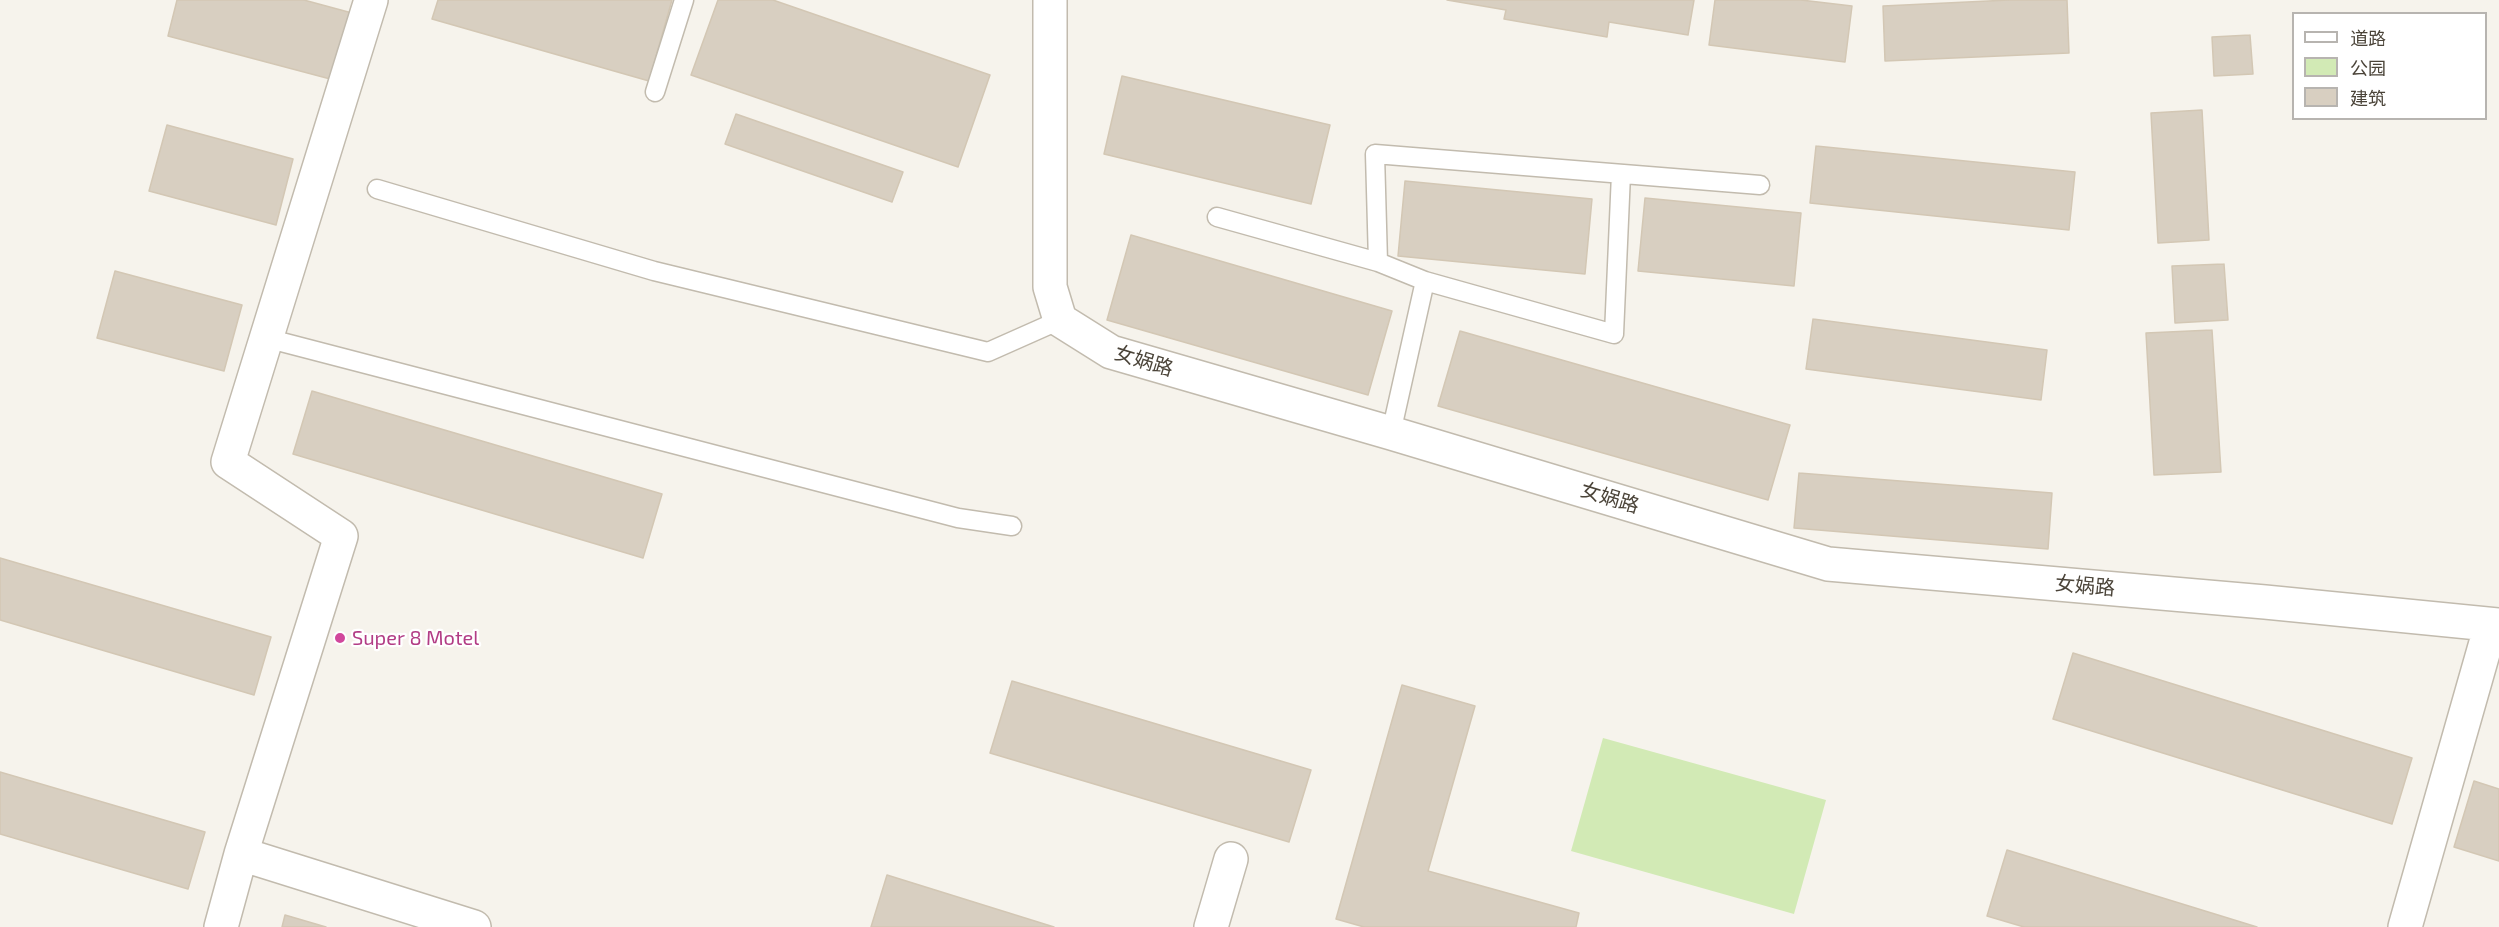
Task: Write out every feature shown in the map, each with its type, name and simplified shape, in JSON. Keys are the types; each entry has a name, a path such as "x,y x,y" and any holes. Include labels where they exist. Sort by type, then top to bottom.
{"street":[{"path":"221,927 241,854 341,536 228,462 370,0"},
{"path":"1050,0 1050,287 1060,320"},
{"name":"女娲路","path":"1060,320 1111,352 1828,564 2265,602 2495,625"},
{"path":"2405,927 2495,625"},
{"path":"241,854 474,927"},
{"path":"1211,927 1231,859"}],"lane":[{"path":"655,92 684,0"},
{"path":"1378,262 1375,154 1760,185"},
{"path":"1217,217 1378,262 1425,281 1614,334 1621,174"},
{"path":"377,189 654,271 988,352 1060,320"},
{"path":"1391,433 1425,281"},
{"path":"266,338 958,518 1012,526"}],"green space":[{"path":"1603,738 1826,800 1794,914 1571,851"}],"building":[{"path":"177,0 304,0 352,13 334,80 168,36"},
{"path":"438,0 672,0 649,81 432,19"},
{"path":"718,0 773,0 990,75 958,167 691,75"},
{"path":"1447,0 1694,0 1688,35 1609,22 1607,37 1504,19 1506,10"},
{"path":"1715,0 1801,0 1852,6 1845,62 1709,45"},
{"path":"2009,0 2067,0 2069,53 1885,61 1883,6"},
{"path":"2250,35 2253,74 2214,76 2212,37"},
{"path":"1122,76 1330,125 1311,204 1104,154"},
{"path":"2202,110 2209,240 2158,243 2151,113"},
{"path":"736,114 903,172 892,202 725,144"},
{"path":"167,125 293,159 276,225 149,191"},
{"path":"1816,146 2075,172 2069,230 1810,203"},
{"path":"1405,181 1592,199 1585,274 1398,256"},
{"path":"1645,198 1801,213 1794,286 1638,271"},
{"path":"1131,235 1392,311 1368,395 1107,320"},
{"path":"2224,264 2228,320 2175,323 2172,266"},
{"path":"115,271 242,305 224,371 97,338"},
{"path":"1813,319 2047,350 2041,400 1806,369"},
{"path":"2212,330 2221,472 2154,475 2146,333"},
{"path":"1460,331 1790,425 1768,500 1438,406"},
{"path":"312,391 662,494 643,558 293,454"},
{"path":"1799,473 2052,493 2048,549 1794,528"},
{"path":"0,558 271,637 254,695 0,620"},
{"path":"2073,653 2412,758 2392,824 2053,719"},
{"path":"1012,681 1311,770 1289,842 990,753"},
{"path":"1402,685 1475,706 1428,871 1579,913 1576,927 1364,927 1336,919"},
{"path":"0,772 205,832 188,889 0,834"},
{"path":"2474,781 2499,789 2499,861 2454,847"},
{"path":"2007,850 2257,927 2024,927 1987,916"},
{"path":"887,875 1054,927 871,927"},
{"path":"285,915 326,927 282,927"}],"place":[{"name":"Super 8 Motel","path":"340,638"}]}
